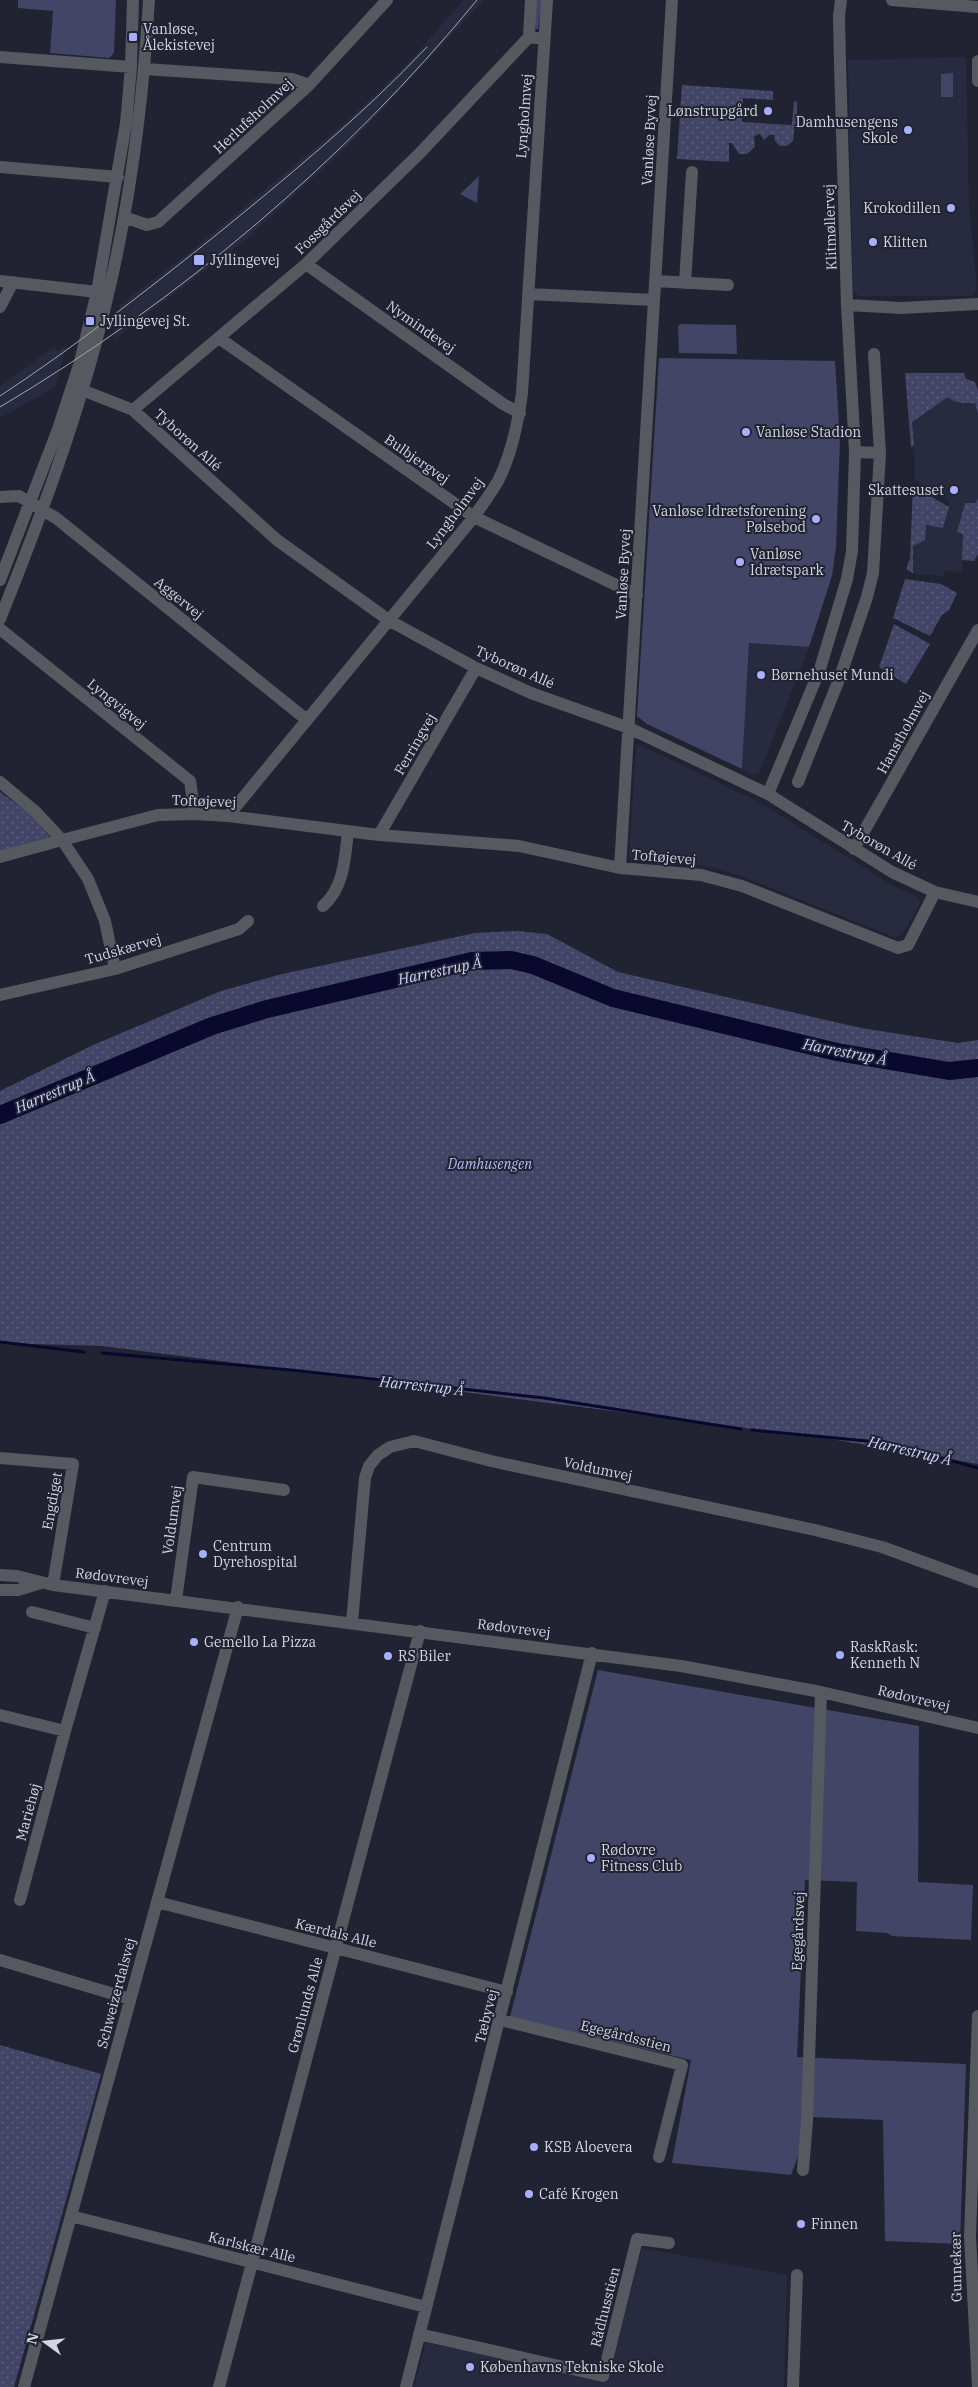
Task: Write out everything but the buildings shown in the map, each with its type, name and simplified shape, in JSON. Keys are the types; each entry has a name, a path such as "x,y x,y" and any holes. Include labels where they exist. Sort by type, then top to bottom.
{"street":[{"path":"0,580 78,367 98,292 126,123 134,0"},
{"path":"0,619 44,511 82,390 105,307 124,217 145,69 149,0"},
{"name":"Herlufsholmvej","path":"124,217 141,224 153,225 158,222 309,85 387,0"},
{"path":"532,0 529,37 544,39"},
{"name":"Lyngholmvej","path":"224,815 390,621 474,517 498,480 520,413 547,0"},
{"name":"Vanløse Byvej","path":"620,868 672,0"},
{"name":"Klitmøllervej","path":"768,794 820,669 847,579 852,551 855,452 847,305 839,16 841,0"},
{"path":"892,0 978,7"},
{"name":"Fossgårdsvej","path":"132,410 306,264 420,153 529,37"},
{"path":"0,57 131,67"},
{"path":"978,61 978,81"},
{"path":"145,69 292,79 309,85"},
{"path":"0,167 118,177"},
{"path":"685,283 692,172"},
{"name":"Nymindevej","path":"306,264 503,404 520,413"},
{"path":"0,281 98,292"},
{"path":"655,281 728,285"},
{"path":"0,307 13,282"},
{"path":"528,294 654,300"},
{"path":"847,305 901,308 978,304"},
{"name":"Bulbjergvej","path":"219,338 474,517 636,596"},
{"path":"798,782 840,677 867,597 873,573 880,453 874,354"},
{"name":"Tyborøn Allé","path":"82,390 132,410 277,540 390,621 476,668 531,693 629,728 768,794 892,872 935,892 978,902"},
{"path":"855,452 880,453"},
{"name":"Aggervej","path":"0,497 19,496 56,518 307,720"},
{"name":"Lyngvigvej","path":"0,628 190,781 195,814"},
{"name":"Hanstholmvej","path":"854,849 978,630"},
{"name":"Ferringvej","path":"379,835 476,668"},
{"path":"820,669 840,677"},
{"path":"0,782 36,812 62,840 88,879 105,921 116,969"},
{"name":"Toftøjevej","path":"0,857 158,815 224,815 379,835 519,846 588,863 701,876 742,886 898,948 908,945 935,892"},
{"path":"323,906 333,898 344,869 348,831"},
{"name":"Tudskærvej","path":"0,995 116,969 239,929 248,920"},
{"name":"Voldumvej","path":"352,1622 365,1478 369,1466 378,1455 390,1448 414,1441 492,1461 816,1530 882,1548 978,1582"},
{"name":"Engdiget","path":"0,1458 73,1464 47,1584"},
{"name":"Voldumvej","path":"176,1600 193,1477 284,1490"},
{"name":"Rødovrevej","path":"0,1575 17,1576 47,1584 238,1607 681,1666 821,1692 978,1728"},
{"name":"Rødovrevej","path":"0,1590 18,1590 47,1584"},
{"name":"Mariehøj","path":"20,1900 105,1591"},
{"name":"Schweizerdalsvej","path":"24,2387 238,1607"},
{"path":"32,1612 95,1628"},
{"name":"Grønlunds Alle","path":"218,2387 420,1631"},
{"name":"Tæbyvej","path":"406,2387 592,1653"},
{"name":"Egegårdsvej","path":"803,2170 807,2109 821,1692"},
{"path":"0,1714 65,1731"},
{"name":"Kærdals Alle","path":"156,1902 507,1992"},
{"path":"0,1960 130,1999"},
{"name":"Gunnekær","path":"978,2016 975,2180 970,2236 974,2281 978,2387"},
{"name":"Egegårdsstien","path":"500,2020 682,2065 659,2157"},
{"name":"Karlskær Alle","path":"71,2216 426,2307"},
{"name":"Rådhusstien","path":"420,2334 603,2376 637,2239 669,2243"},
{"path":"793,2387 797,2275"}],"shaded area":[{"path":"464,0 484,0 347,147 244,241 113,340 120,305 191,251 346,122 404,67"},
{"name":"Damhusengens Skole","path":"966,57 969,204 977,289 972,296 859,296 853,291 848,60"},
{"path":"67,344 55,387 0,418 0,386 54,347 58,351"},
{"name":"Skattesuset","path":"948,396 964,404 975,403 978,414 978,498 975,503 965,503 957,532 963,534 962,572 944,571 944,576 913,574 913,546 926,525 943,528 950,501 915,481 912,422"},
{"path":"749,643 809,647 760,772 753,775 742,769"},
{"path":"640,745 757,801 892,885 918,897 920,904 902,935 894,937 742,876 718,869 700,865 632,860 629,856 636,748"},
{"path":"642,2248 787,2275 784,2387 414,2387 429,2330 610,2372"}],"green space":[{"path":"18,0 116,0 114,53 109,58 50,53 53,11 18,8"},
{"path":"534,0 542,0 538,29 536,29"},
{"path":"953,73 953,97 941,97 941,74"},
{"path":"682,85 773,91 773,100 743,98 742,122 792,125 794,101 797,102 797,124 795,124 793,141 787,146 780,146 775,141 774,135 769,135 764,140 760,134 754,136 755,147 747,154 739,154 732,143 729,143 729,162 677,159"},
{"path":"479,176 477,203 460,194"},
{"path":"681,324 736,325 737,354 679,353 678,326"},
{"name":"Vanløse Idrætspark","path":"659,358 835,361 840,440 836,547 832,576 809,647 749,643 742,769 647,724 637,716"},
{"path":"905,373 964,373 966,379 975,382 978,391 978,414 975,403 960,403 948,397 912,422 914,446 911,447"},
{"path":"913,486 949,507 943,528 926,525 925,540 913,546 913,573 907,570 910,560"},
{"path":"978,498 978,554 974,561 962,560 963,534 957,532 965,503 975,503"},
{"path":"905,579 941,584 957,593 949,610 942,615 930,636 893,618"},
{"path":"894,624 930,644 906,684 879,667"},
{"path":"0,792 33,816 50,837 0,852"},
{"name":"Damhusengen","path":"517,931 547,934 618,972 861,1028 958,1043 978,1040 978,1464 825,1438 102,1346 0,1343 0,1091 93,1045 221,991 282,974 475,933"},
{"path":"598,1670 919,1726 918,1882 973,1885 971,1940 892,1936 887,1933 856,1931 857,1882 805,1880 797,2057 966,2064 960,2244 885,2241 883,2120 813,2117 791,2175 672,2163 691,2060 510,2017"},
{"path":"0,2045 101,2074 14,2387 0,2387"}],"waterway":[{"name":"Harrestrup Å","path":"0,1115 212,1026 267,1009 472,961 511,960 533,965 613,998 837,1052 949,1071 978,1068"},
{"name":"Harrestrup Å","path":"0,1342 84,1352"},
{"name":"Harrestrup Å","path":"102,1353 291,1370 544,1398 741,1429"},
{"name":"Harrestrup Å","path":"752,1430 888,1443 978,1468"}],"tram line":[{"path":"0,407 132,321 195,274 256,224 315,172 372,117 426,60 477,0"},
{"path":"0,396 107,320 238,217 349,123 427,47"}],"place":[{"name":"Vanløse, Ålekistevej","path":"133,37"},
{"name":"Lønstrupgård","path":"768,111"},
{"name":"Damhusengens Skole","path":"908,130"},
{"name":"Krokodillen","path":"951,208"},
{"name":"Klitten","path":"873,242"},
{"name":"Jyllingevej","path":"199,260"},
{"name":"Jyllingevej St.","path":"90,321"},
{"name":"Vanløse Stadion","path":"746,432"},
{"name":"Skattesuset","path":"954,490"},
{"name":"Vanløse Idrætsforening Pølsebod","path":"816,519"},
{"name":"Vanløse Idrætspark","path":"740,562"},
{"name":"Børnehuset Mundi","path":"761,675"},
{"name":"Centrum Dyrehospital","path":"203,1554"},
{"name":"Gemello La Pizza","path":"194,1642"},
{"name":"RaskRask: Kenneth N","path":"840,1655"},
{"name":"RS Biler","path":"388,1656"},
{"name":"Rødovre Fitness Club","path":"591,1858"},
{"name":"KSB Aloevera","path":"534,2147"},
{"name":"Café Krogen","path":"529,2194"},
{"name":"Finnen","path":"801,2224"},
{"name":"Københavns Tekniske Skole","path":"470,2367"}]}
